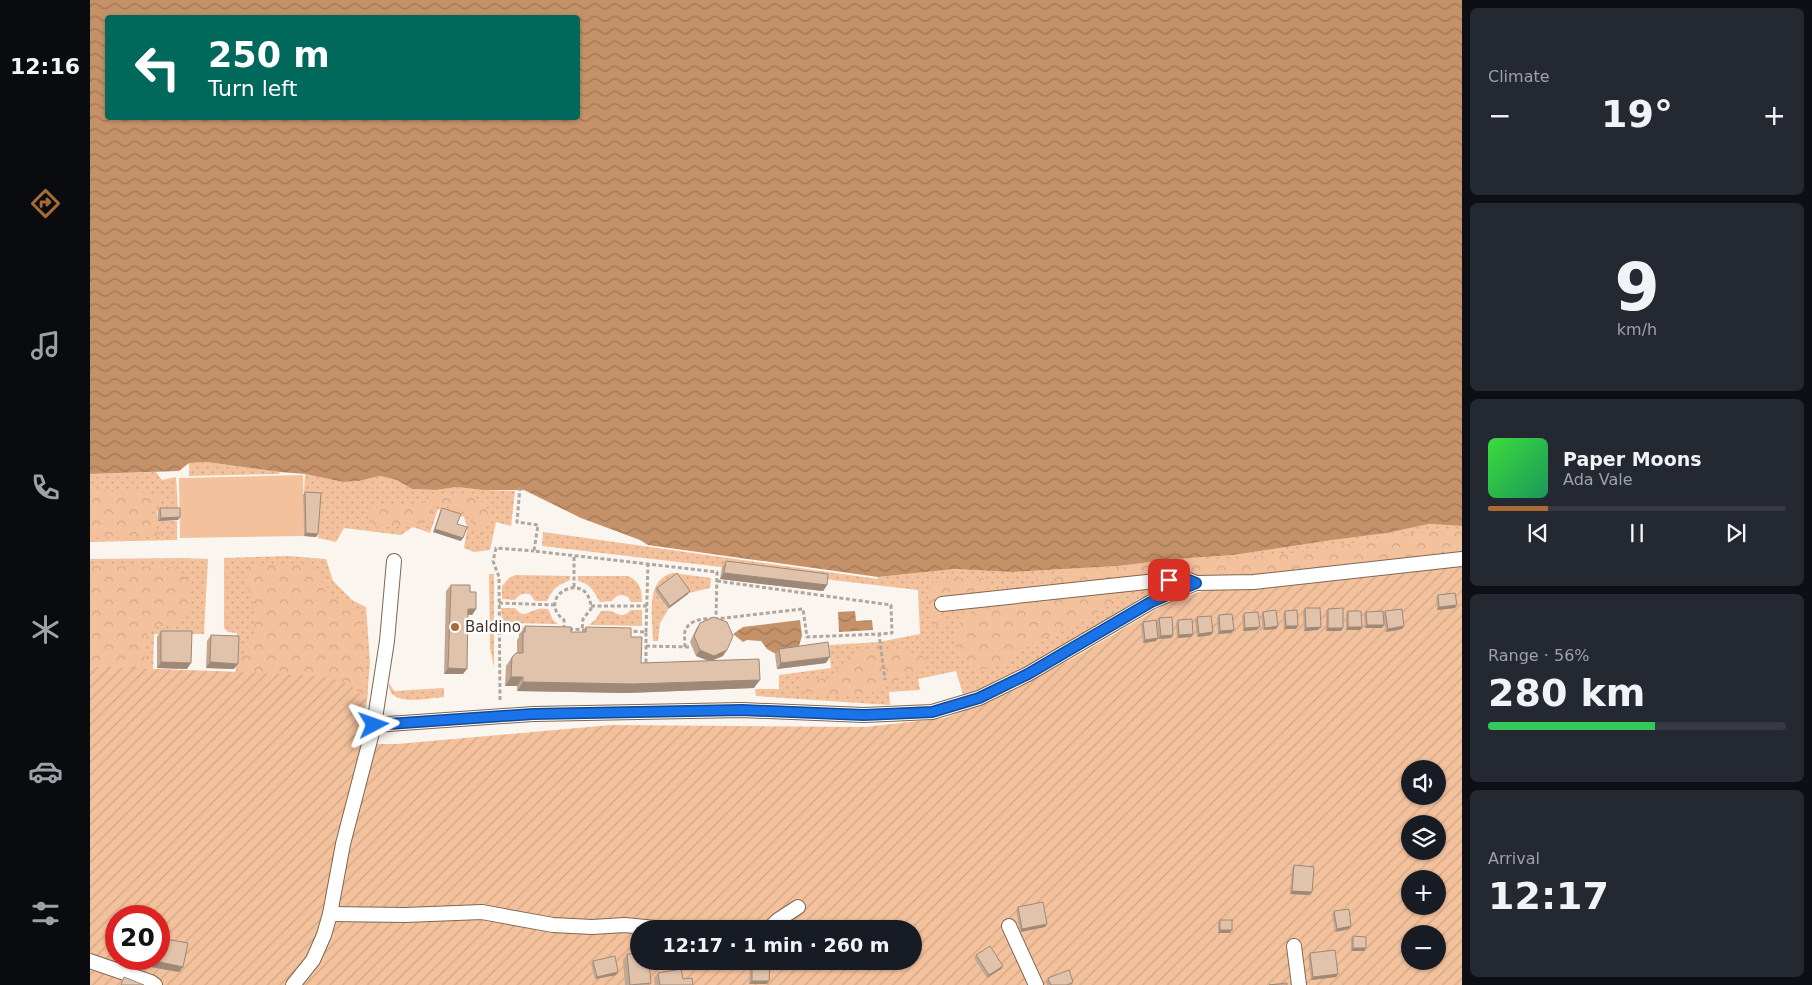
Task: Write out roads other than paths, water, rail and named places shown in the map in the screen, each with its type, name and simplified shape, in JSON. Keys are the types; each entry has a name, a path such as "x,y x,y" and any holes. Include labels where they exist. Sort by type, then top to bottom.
{"lane":[{"path":"374,725 533,714 742,710 864,715 932,712 979,698 1028,674 1151,602 1196,583 1254,582 1416,566 1462,559"},
{"path":"292,985 313,960 324,935 330,914 343,844 374,725 387,641 394,561"},
{"path":"942,604 1184,578 1196,583"},
{"path":"778,920 798,907"},
{"path":"330,914 405,915 482,912 553,925 592,927 630,925"},
{"path":"1009,926 1036,985"},
{"path":"1294,946 1299,985"},
{"path":"90,961 155,985"}],"water":[{"path":"90,0 1462,0 1462,526 1429,524 1387,533 1233,555 1118,566 1012,572 955,569 878,577 648,545 640,540 581,518 524,490 483,490 457,487 436,490 412,489 397,480 380,476 359,481 343,482 305,474 207,462 189,463 179,471 90,474"},
{"path":"855,611 856,621 872,620 873,630 839,632 838,612"},
{"path":"800,620 802,636 799,646 776,654 767,649 761,641 747,640 743,642 733,634 743,627"}],"place":[{"name":"Baldino","path":"455,627"}]}
